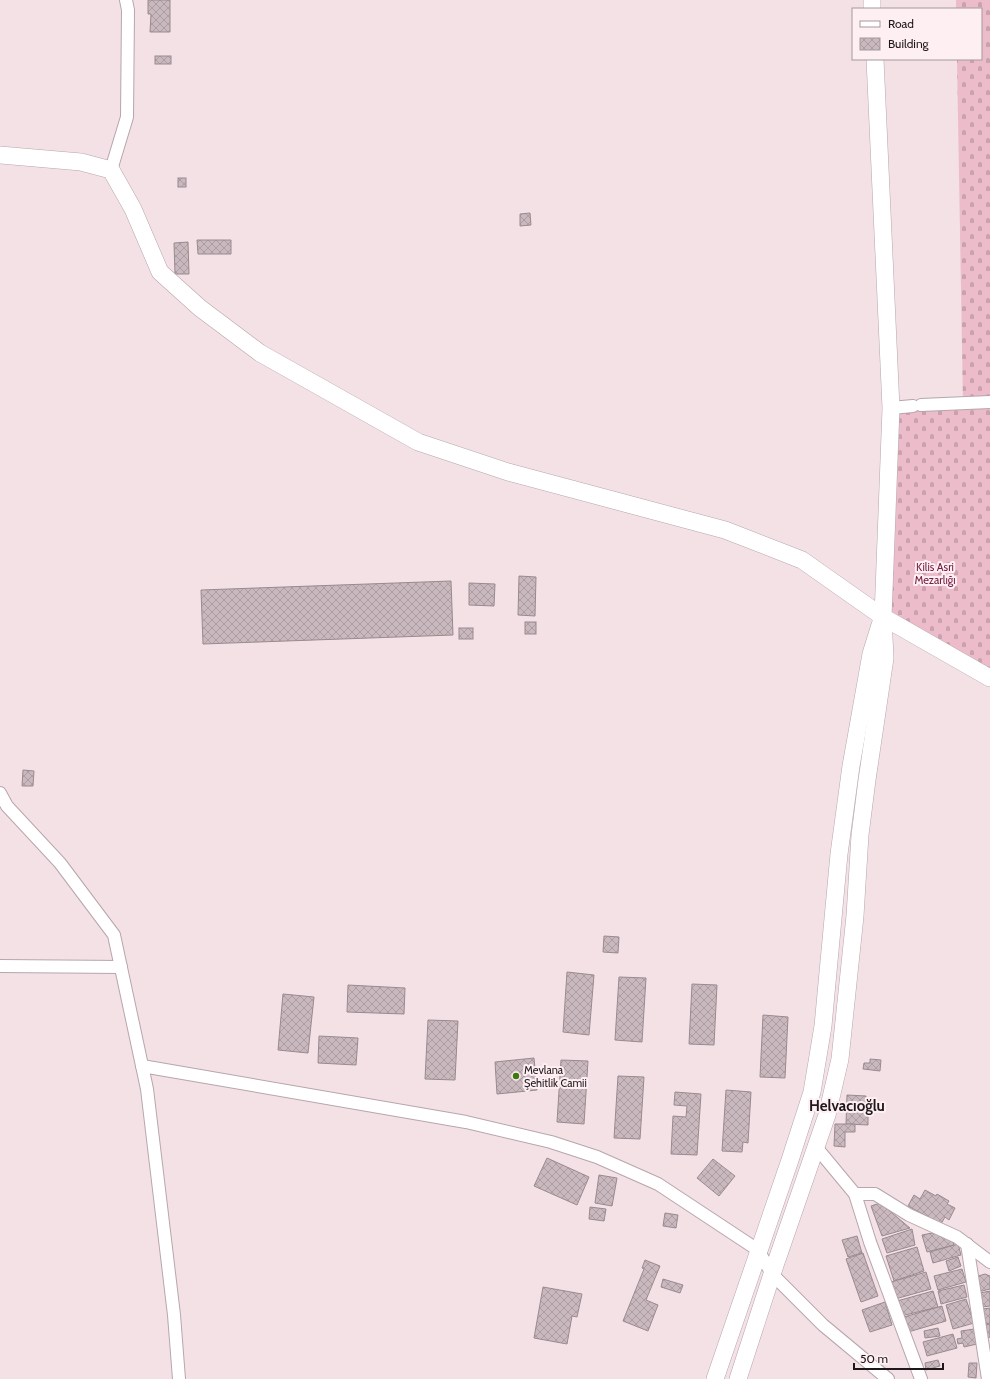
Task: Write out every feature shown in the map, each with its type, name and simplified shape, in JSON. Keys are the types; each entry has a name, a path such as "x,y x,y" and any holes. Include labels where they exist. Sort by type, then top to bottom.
{"street":[{"path":"111,170 127,117 128,10 126,0"},
{"path":"738,1379 772,1274 827,1115 840,1059 855,924 860,836 885,658 883,617 891,408 875,60"},
{"path":"0,155 81,162 111,170 133,209 160,272 200,308 260,353 418,442 508,472 725,530 802,560 883,617 990,678"},
{"path":"891,408 990,402"},
{"path":"715,1379 812,1092 823,1026 838,854 871,654 883,617"},
{"path":"0,793 7,806 60,863 114,935 147,1089 174,1315 179,1379"},
{"path":"0,966 121,967"},
{"path":"142,1066 466,1122 551,1142 597,1156 658,1184 758,1250 772,1274 823,1325 888,1379"},
{"path":"816,1147 855,1194 870,1242 921,1379"},
{"path":"855,1194 874,1194 909,1215 958,1237 990,1262"},
{"path":"967,1244 988,1379"}],"green space":[{"name":"Kilis Asri Mezarlığı","path":"956,0 990,0 990,669 878,605 887,414 963,405 957,60 982,60 982,8 956,8"}],"building":[{"path":"148,0 170,0 170,32 150,32 151,14 148,14"},
{"path":"155,56 171,56 171,64 155,64"},
{"path":"178,178 186,178 186,187 178,187"},
{"path":"530,213 531,225 520,226 520,214"},
{"path":"197,240 231,240 231,254 198,254"},
{"path":"188,242 189,274 175,274 174,243"},
{"path":"519,576 536,577 535,616 518,615"},
{"path":"451,581 453,635 203,644 201,590"},
{"path":"469,583 495,584 494,606 469,605"},
{"path":"525,622 536,622 536,634 525,634"},
{"path":"459,628 473,628 473,639 459,639"},
{"path":"23,770 34,771 33,786 22,786"},
{"path":"604,936 619,937 618,953 603,952"},
{"path":"567,972 594,975 589,1035 563,1032"},
{"path":"619,977 646,978 642,1042 615,1040"},
{"path":"692,984 717,985 714,1045 689,1044"},
{"path":"348,985 405,988 404,1014 347,1012"},
{"path":"283,994 314,997 308,1053 278,1050"},
{"path":"763,1015 788,1017 785,1078 760,1077"},
{"path":"428,1020 458,1021 455,1080 425,1079"},
{"path":"319,1036 358,1038 356,1065 318,1063"},
{"name":"Mevlana Şehitlik Camii","path":"534,1058 537,1090 497,1094 495,1062"},
{"path":"870,1059 881,1060 880,1071 863,1069 864,1063 870,1063"},
{"path":"561,1060 588,1061 584,1124 557,1122"},
{"path":"618,1076 644,1077 640,1139 614,1138"},
{"path":"726,1090 751,1092 748,1143 743,1142 742,1152 722,1151"},
{"path":"675,1092 701,1094 697,1155 671,1154 673,1116 686,1117 687,1106 674,1105"},
{"path":"847,1095 866,1096 866,1106 868,1106 868,1125 846,1124"},
{"path":"835,1124 855,1124 855,1132 845,1132 845,1147 834,1146"},
{"path":"547,1158 589,1177 577,1205 534,1186"},
{"path":"713,1159 735,1176 719,1196 697,1178"},
{"path":"599,1175 617,1178 612,1206 595,1203"},
{"path":"925,1190 936,1196 937,1194 949,1201 947,1204 955,1208 949,1220 945,1217 941,1224 908,1206 914,1195 920,1199"},
{"path":"880,1203 910,1228 882,1236 871,1206"},
{"path":"590,1207 606,1209 604,1221 589,1219"},
{"path":"665,1213 678,1215 676,1228 663,1226"},
{"path":"912,1229 915,1245 887,1253 882,1239"},
{"path":"932,1233 951,1236 954,1245 927,1252 922,1235"},
{"path":"857,1236 862,1253 848,1257 842,1240"},
{"path":"958,1244 961,1255 933,1263 930,1252"},
{"path":"917,1247 924,1271 894,1281 886,1256"},
{"path":"863,1253 878,1296 861,1302 846,1259"},
{"path":"958,1257 961,1266 949,1271 946,1261"},
{"path":"645,1260 660,1266 646,1300 658,1305 648,1331 623,1321 644,1269 642,1268"},
{"path":"962,1269 966,1282 938,1290 934,1276"},
{"path":"926,1272 931,1289 895,1299 891,1282"},
{"path":"985,1274 990,1276 990,1289 978,1292 975,1277"},
{"path":"663,1279 683,1285 680,1293 661,1287"},
{"path":"964,1285 967,1297 941,1304 938,1291"},
{"path":"543,1287 582,1294 577,1317 572,1316 567,1344 534,1338"},
{"path":"933,1291 938,1307 901,1316 897,1301"},
{"path":"990,1291 990,1306 982,1307 980,1293"},
{"path":"966,1299 974,1323 953,1329 946,1305"},
{"path":"885,1302 892,1325 870,1332 862,1310"},
{"path":"942,1306 946,1321 908,1332 904,1317"},
{"path":"990,1308 990,1323 985,1324 983,1309"},
{"path":"990,1324 990,1337 987,1338 985,1325"},
{"path":"938,1328 940,1336 925,1338 924,1331"},
{"path":"974,1329 977,1344 964,1347 963,1343 958,1344 957,1339 962,1338 961,1331"},
{"path":"953,1334 957,1348 927,1356 923,1342"},
{"path":"938,1360 940,1366 926,1370 925,1363"},
{"path":"969,1363 977,1363 976,1378 968,1377"}],"place":[{"name":"Mevlana Şehitlik Camii","path":"516,1076"}],"district":[{"name":"Helvacıoğlu","path":"847,1106"}]}
